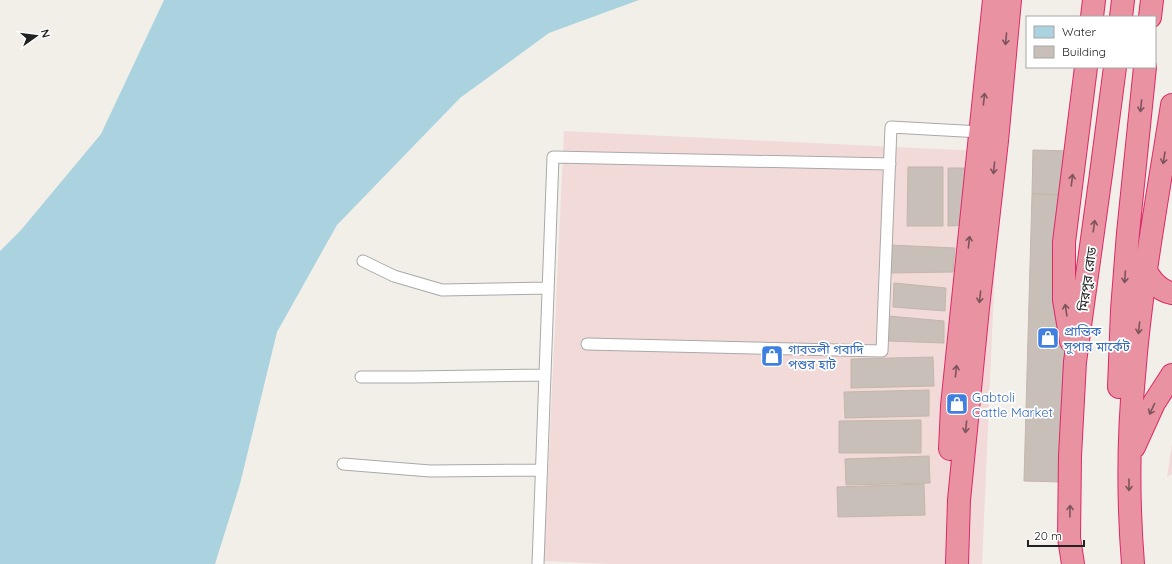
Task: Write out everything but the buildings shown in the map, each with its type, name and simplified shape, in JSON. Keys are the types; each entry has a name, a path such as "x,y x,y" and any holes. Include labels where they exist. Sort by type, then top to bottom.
{"highway":[{"path":"944,564 952,406 994,0"},
{"path":"957,564 959,500 997,141 1010,0"},
{"path":"1092,16 1094,0"},
{"path":"1121,16 1123,0"},
{"path":"1150,16 1152,0"},
{"path":"1075,362 1064,300 1064,242 1086,68"},
{"name":"মিরপুর রোড","path":"1073,564 1069,538 1070,456 1075,362 1115,68"},
{"path":"1129,458 1124,436 1118,390 1128,233 1145,68"},
{"path":"1133,564 1130,524 1129,458 1134,376 1146,272 1172,105"},
{"path":"1128,233 1146,272 1158,286 1168,293 1172,293"},
{"path":"1129,458 1154,403 1172,375"},
{"path":"1063,564 1069,538"}],"lane":[{"path":"587,344 882,351 891,127 981,132"},
{"path":"538,564 553,157 890,164"},
{"path":"363,261 394,276 442,290 548,288"},
{"path":"361,377 545,375"},
{"path":"343,464 430,471 541,470"}],"shaded area":[{"name":"গাবতলী গবাদি পশুর হাট","path":"564,131 1000,152 982,564 611,564 544,561"},
{"path":"1172,444 1172,474 1167,477"}],"water":[{"path":"164,0 639,0 549,33 460,98 337,225 277,332 240,484 215,564 0,564 0,251 21,230 101,134"}],"place":[{"name":"প্রান্তিক সুপার মার্কেট","path":"1048,338"},
{"name":"গাবতলী গবাদি পশুর হাট","path":"772,356"},
{"name":"Gabtoli Cattle Market","path":"957,404"}]}
